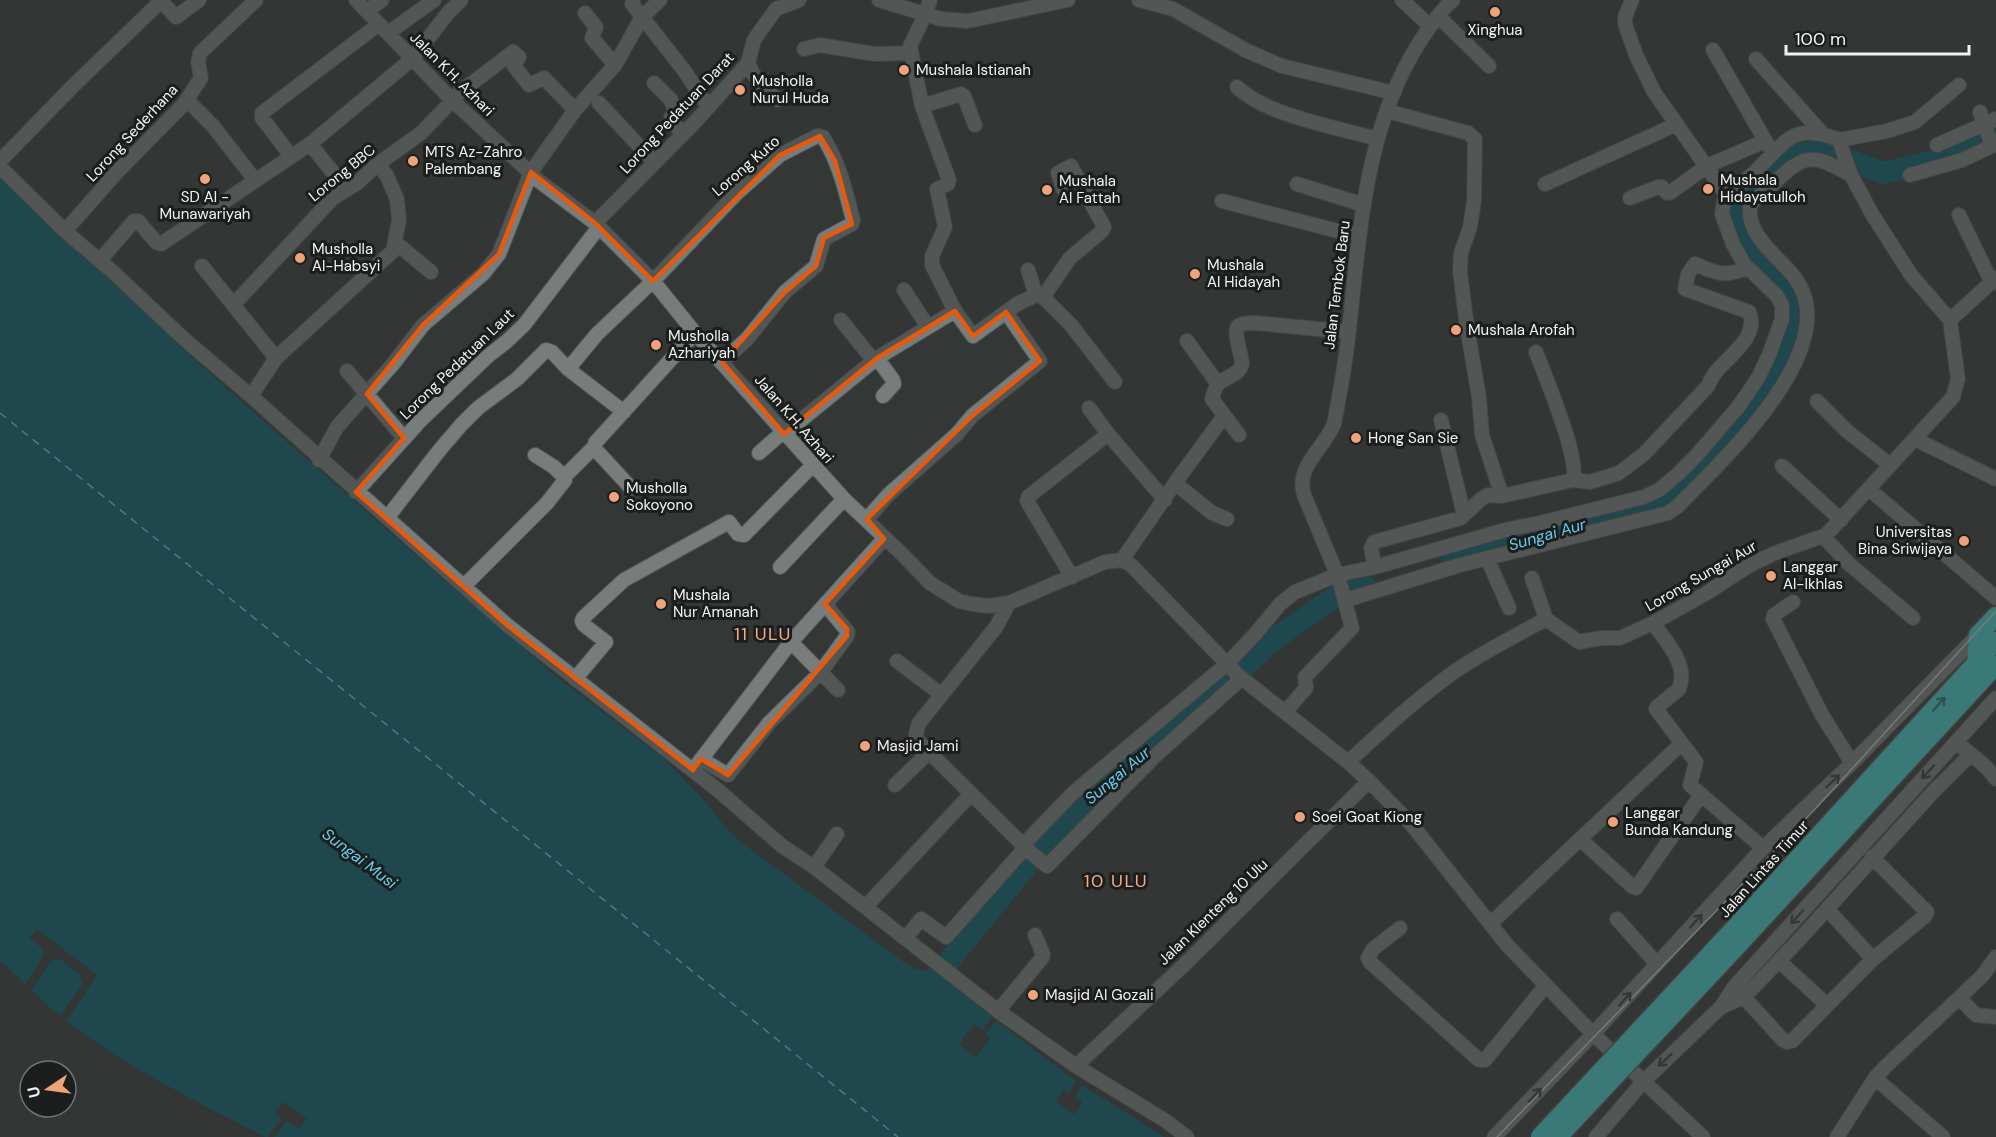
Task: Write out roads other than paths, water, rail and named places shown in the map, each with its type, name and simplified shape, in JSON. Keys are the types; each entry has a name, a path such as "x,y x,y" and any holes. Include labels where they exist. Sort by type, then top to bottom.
{"highway":[{"path":"1976,663 1978,635 1996,616"},
{"name":"Jalan Lintas Timur","path":"1558,1137 1996,641"},
{"name":"Jalan Lintas Timur","path":"1540,1137 1735,938 1996,665"},
{"path":"1974,688 1996,683"}],"street":[{"path":"0,161 158,4 163,3 176,17 199,0"},
{"name":"Lorong Sederhana","path":"65,231 117,172 187,100 201,78 198,62 200,53 256,0"},
{"name":"Jalan K.H. Azhari","path":"356,0 452,99 539,181 597,225 653,280 695,333 844,499 930,583 959,601 988,606 1010,603 1105,562 1122,560"},
{"path":"367,11 382,0"},
{"path":"291,156 262,118 262,113 384,29 434,0"},
{"path":"100,260 134,221 138,221 156,242 161,244 309,144 409,55 461,0"},
{"path":"633,0 632,4 683,69 708,106"},
{"path":"333,420 393,364 423,325 483,274 499,254 531,172 574,110 615,65 642,16 660,0"},
{"name":"Lorong Pedatuan Darat","path":"597,225 748,63 754,40 776,4 799,0"},
{"path":"879,0 941,19 968,21 1068,0"},
{"path":"930,0 912,39 911,53 922,106 950,180 948,184 937,189 945,227 931,260 955,311 973,336 1023,300 1039,296 1070,258 1102,231 1104,227 1071,166 1058,173 1063,189"},
{"path":"1139,0 1173,9 1247,51 1282,66 1394,93"},
{"path":"1402,0 1434,21 1489,66"},
{"path":"1632,0 1625,17 1625,24 1636,55 1654,92 1727,196"},
{"name":"Jalan Tembok Baru","path":"1338,577 1304,495 1301,486 1302,477 1329,436 1334,424 1346,331 1349,233 1364,205 1369,167 1387,111 1406,65 1448,2"},
{"path":"585,13 596,27 592,39 615,65"},
{"path":"804,48 820,45 874,54 911,53"},
{"path":"1713,50 1768,146"},
{"name":"Lorong BBC","path":"234,304 333,198 347,190 421,133 452,99 513,52 519,57 514,66 529,85 544,78 574,110"},
{"path":"1756,59 1821,132 1841,144 1850,172 1872,214 1911,275 1950,320 1994,280 1959,215"},
{"path":"748,63 758,82 778,100"},
{"path":"654,83 671,100 675,111 671,118 682,135"},
{"path":"1841,144 1916,122 1959,85"},
{"path":"1237,87 1263,105 1378,139"},
{"path":"922,106 961,94 964,96 975,125"},
{"path":"187,100 213,126 255,180"},
{"path":"599,103 654,162"},
{"path":"1387,111 1468,133 1476,139 1474,201 1470,226 1461,253 1460,271 1479,397 1482,435 1502,496"},
{"path":"1545,184 1677,124"},
{"path":"1937,145 1989,131"},
{"path":"1910,175 1962,160 1989,131"},
{"path":"1630,198 1658,187 1662,187 1668,193 1671,192 1707,166 1801,133 1821,132"},
{"name":"Lorong Kuto","path":"653,280 737,193 772,162 787,151 817,136 824,137 836,161 853,220 852,224 824,239 816,266 785,292 747,339 722,362"},
{"path":"309,144 347,190"},
{"path":"1346,599 1487,558 1668,513 1671,498 1696,456 1739,406 1758,378 1781,331 1782,304 1739,256 1724,222 1722,207 1727,196 1759,167 1768,146"},
{"path":"909,934 921,919 946,937 1073,793 1228,663 1286,598 1295,592 1338,577 1509,529 1559,519 1644,496 1671,498 1754,427 1774,401 1791,372 1803,336 1808,316 1805,296 1794,276 1759,237 1751,222 1752,202 1787,170 1811,159 1822,160 1850,172"},
{"path":"250,396 276,358 393,251 399,220 397,200 387,176 378,164"},
{"path":"0,167 65,231 100,260 184,339 507,626 575,679 697,764 782,846 814,867 999,1011 1076,1066 1166,1121 1187,1137"},
{"path":"1297,184 1364,205"},
{"path":"1222,201 1349,233"},
{"name":"Lorong Pedatuan Laut","path":"356,492 404,438 488,356 524,325 597,225"},
{"path":"396,243 430,272"},
{"path":"1375,567 1371,548 1374,542 1461,518 1488,495 1502,496 1573,480 1590,482 1619,473 1644,454 1708,386 1713,375 1743,344 1749,331 1751,317 1749,312 1685,289 1688,274 1695,264 1719,274 1730,274 1748,268"},
{"path":"202,266 276,358"},
{"path":"1028,270 1039,296 1071,325 1114,382"},
{"path":"568,369 597,334 653,280"},
{"path":"904,290 928,327"},
{"path":"759,453 875,359 955,311"},
{"path":"867,519 888,495 957,434 972,416 1040,361 1006,312"},
{"path":"841,320 892,380 894,384 883,396"},
{"name":"Lorong Sungai Aur","path":"1546,619 1583,643 1602,638 1620,638 1653,623 1705,594 1749,565 1823,536 1953,397 1958,378 1950,320"},
{"path":"1239,435 1212,399 1218,384 1235,374 1241,367 1242,360 1236,331 1241,324 1346,331"},
{"path":"1781,331 1803,336"},
{"path":"564,477 594,447 595,443 695,333"},
{"path":"1187,341 1218,384"},
{"path":"387,518 461,425 478,408 517,379 546,350 552,352 568,369 624,412"},
{"path":"1536,352 1567,438 1575,473 1573,480"},
{"path":"319,460 337,427 384,362"},
{"path":"347,371 404,438"},
{"path":"1816,402 1847,431 1890,465"},
{"path":"1089,408 1108,434 1165,500"},
{"path":"1224,416 1174,483 1165,500 1122,560 1147,580 1241,677 1286,711 1369,781 1412,825 1507,945 1593,1034 1703,1137"},
{"path":"1441,420 1464,515"},
{"path":"1072,577 1027,501 1108,434"},
{"path":"1915,439 1996,479"},
{"path":"594,447 631,488"},
{"path":"464,586 564,484 566,480 564,477 554,467 535,455"},
{"path":"575,679 606,642 582,621 624,580 729,522 738,534 744,535 813,465"},
{"path":"1782,466 1840,520"},
{"path":"1174,483 1212,513 1227,519"},
{"path":"1869,489 1996,598"},
{"path":"780,567 844,499"},
{"path":"1823,536 1848,562 1913,618"},
{"path":"697,764 791,642 884,539"},
{"path":"1487,558 1509,608"},
{"path":"1286,711 1306,688 1305,676 1352,628 1346,599 1338,577"},
{"path":"1348,762 1409,707 1453,673 1546,619 1532,578"},
{"path":"1010,603 996,627 919,723 916,733 917,740 1046,866 1137,770 1241,677"},
{"path":"1792,603 1774,615 1773,619 1822,715 1852,763"},
{"path":"697,764 728,775 769,723 847,636 848,632 825,604"},
{"path":"1653,623 1681,667 1679,689 1656,708 1696,762 1690,784 1762,848"},
{"path":"1494,1137 1593,1034 1762,848 1852,763 1978,635"},
{"path":"791,642 838,690"},
{"path":"897,661 942,694"},
{"path":"1739,992 1996,698"},
{"path":"1956,742 1986,767 1996,779"},
{"path":"1490,924 1681,744"},
{"path":"895,785 929,752"},
{"path":"1122,753 1137,770"},
{"path":"1596,1137 1643,1082 1721,1007 1779,961 1872,857 1971,754"},
{"name":"Jalan Klenteng 10 Ulu","path":"1076,1066 1185,964 1369,781"},
{"path":"868,903 971,794"},
{"path":"1580,839 1636,888 1701,795"},
{"path":"814,867 837,834"},
{"path":"1739,992 1787,1042 1792,1041 1873,959 1925,916 1927,912 1872,857"},
{"path":"1827,909 1873,959"},
{"path":"1617,919 1657,964"},
{"path":"1400,928 1373,949 1368,958 1370,962 1479,1060 1485,1060 1546,986"},
{"path":"999,1011 1042,958 1043,954 1035,935"},
{"path":"1838,1137 1875,1078 1903,1048 1983,975 1996,957"},
{"path":"1779,961 1827,1005"},
{"path":"1959,998 1976,1015 1996,1017"},
{"path":"1875,1078 1943,1137"}],"water":[{"name":"Sungai Musi","path":"0,178 179,346 414,554 554,675 663,758 742,843 902,961 913,968 948,979 996,1021 1076,1081 1164,1137 265,1137 186,1096 108,1051 60,1016 0,960"}],"waterway":[{"name":"Sungai Aur","path":"1452,561 1570,526 1641,511 1668,502 1690,483 1747,417 1775,381 1796,321 1791,300 1771,272 1754,256 1738,229 1740,208 1783,163 1800,154 1817,151 1838,156 1883,173 1943,159 1996,133"},
{"name":"Sungai Aur","path":"938,974 1056,830 1106,780 1201,709 1270,642 1336,596 1366,587"}],"tram line":[{"path":"1497,1137 1818,806 1996,611"}],"place":[{"name":"Xinghua","path":"1495,12"},
{"name":"Mushala Istianah","path":"904,70"},
{"name":"Musholla Nurul Huda","path":"740,90"},
{"name":"MTS Az-Zahro Palembang","path":"413,161"},
{"name":"SD Al - Munawariyah","path":"205,179"},
{"name":"Mushala Hidayatulloh","path":"1708,189"},
{"name":"Mushala Al Fattah","path":"1047,190"},
{"name":"Musholla Al-Habsyi","path":"300,258"},
{"name":"Mushala Al Hidayah","path":"1195,274"},
{"name":"Mushala Arofah","path":"1456,330"},
{"name":"Musholla Azhariyah","path":"656,345"},
{"name":"Hong San Sie","path":"1356,438"},
{"name":"Musholla Sokoyono","path":"614,497"},
{"name":"Universitas Bina Sriwijaya","path":"1964,541"},
{"name":"Langgar Al-Ikhlas","path":"1771,576"},
{"name":"Mushala Nur Amanah","path":"661,604"},
{"name":"Masjid Jami","path":"865,746"},
{"name":"Soei Goat Kiong","path":"1300,817"},
{"name":"Langgar Bunda Kandung","path":"1613,822"},
{"name":"Masjid Al Gozali","path":"1033,995"}],"district":[{"name":"11 ULU","path":"763,634"},
{"name":"10 ULU","path":"1116,881"}]}
